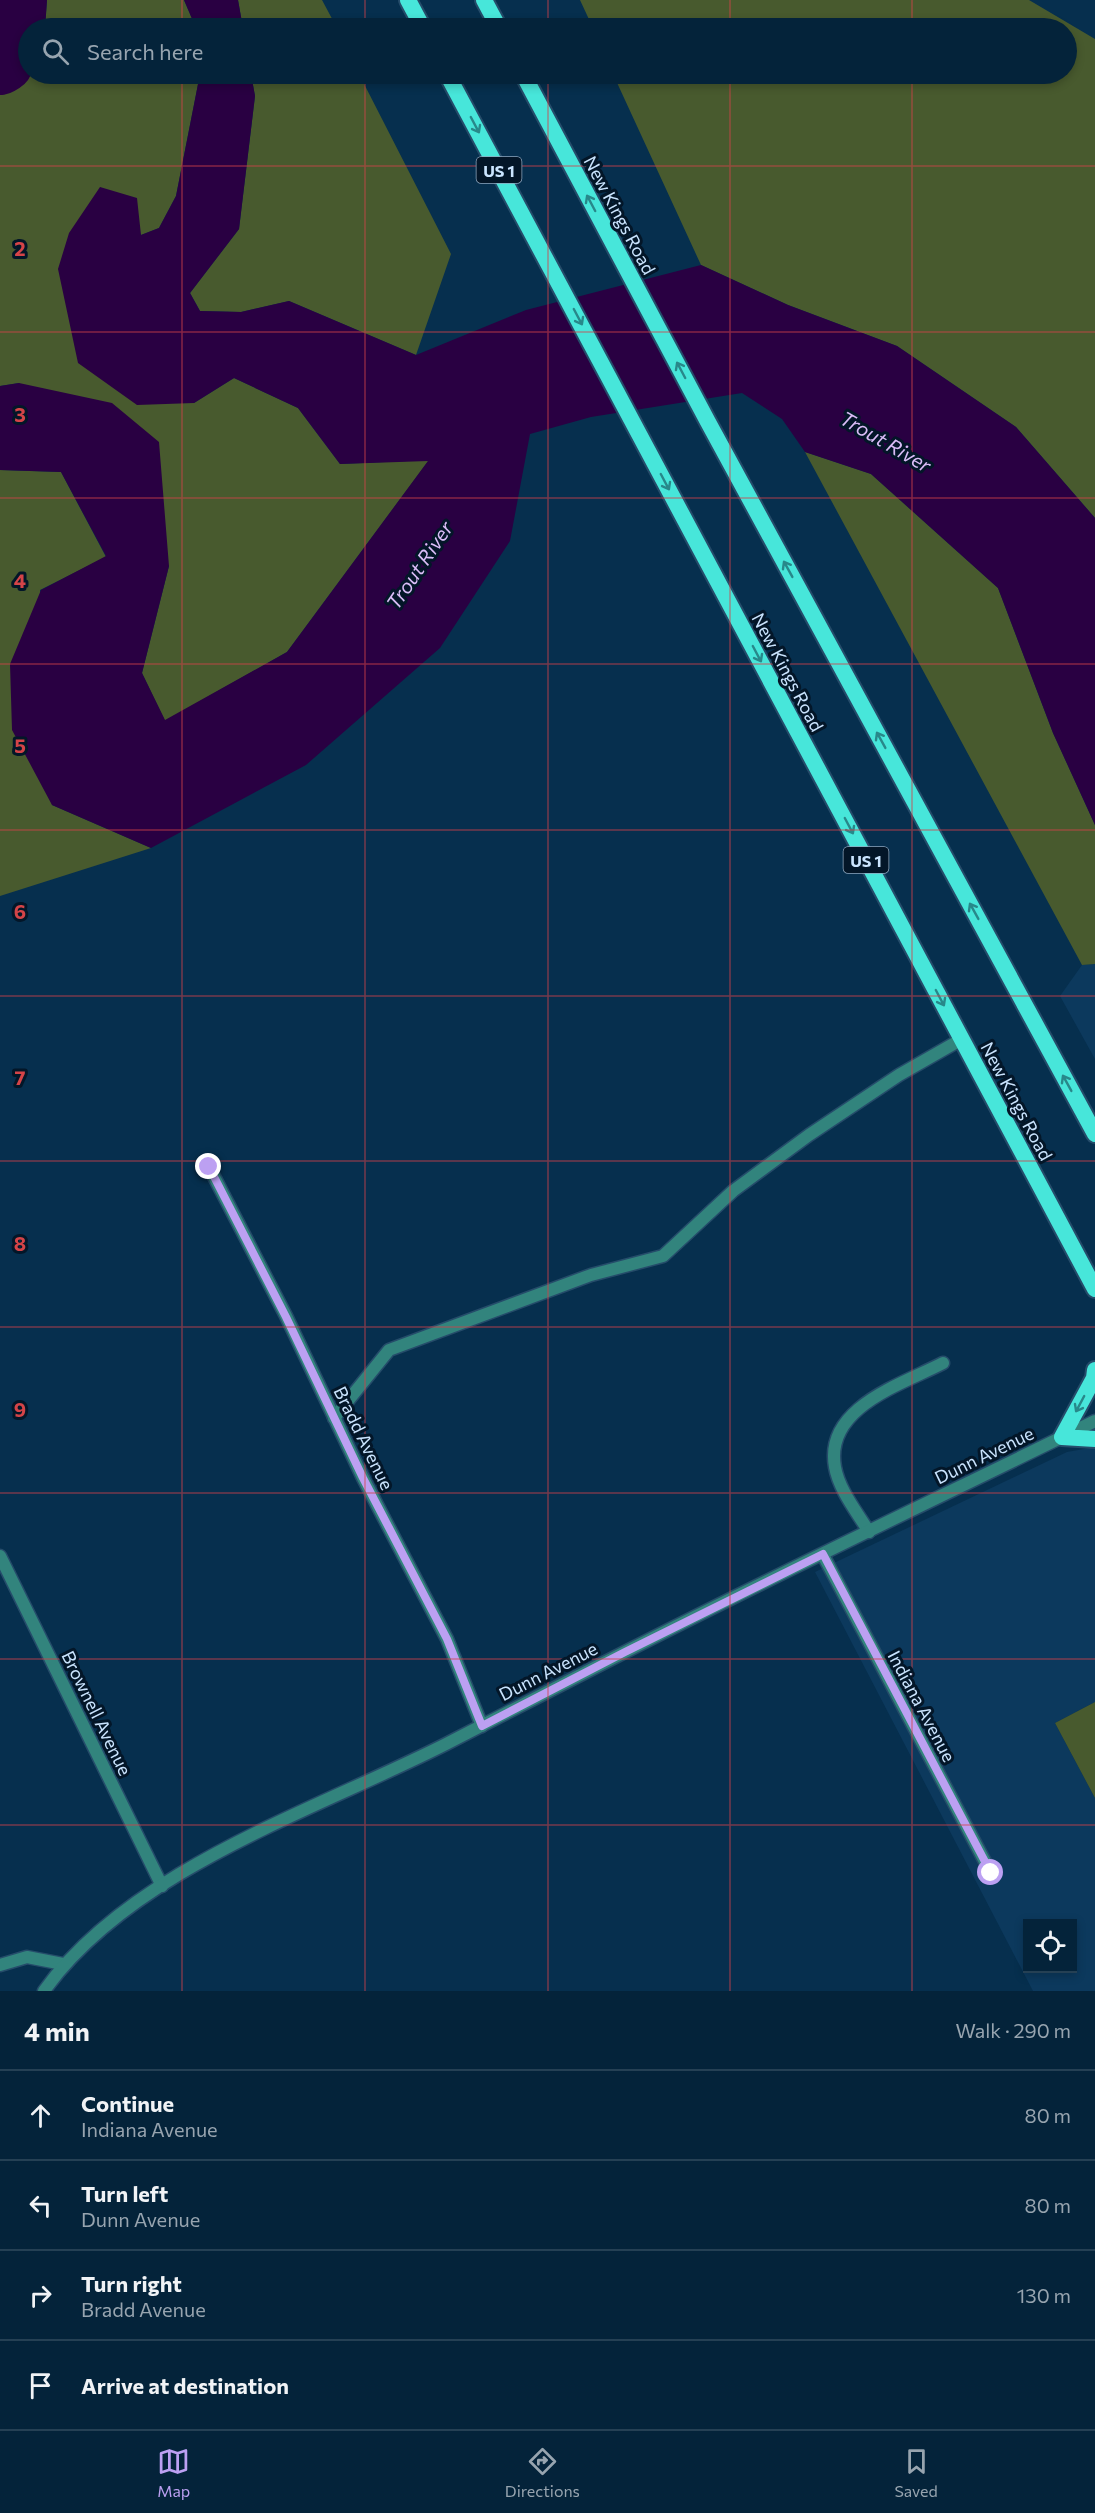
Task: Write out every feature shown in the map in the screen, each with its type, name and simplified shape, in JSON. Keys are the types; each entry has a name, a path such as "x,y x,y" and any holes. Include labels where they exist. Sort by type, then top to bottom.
{"highway":[{"path":"408,0 418,18"},
{"path":"484,0 494,18"},
{"name":"New Kings Road","path":"452,84 1095,1288"},
{"name":"New Kings Road","path":"528,84 708,422 1095,1134"},
{"path":"1095,1370 1094,1378 1062,1437 1095,1439"}],"street":[{"path":"334,1418 389,1350 591,1275 663,1256 733,1191 809,1134 899,1075 962,1039"},
{"name":"Bradd Avenue","path":"209,1167 363,1478 447,1639 482,1726"},
{"path":"869,1532 841,1486 834,1466 834,1444 840,1431 856,1411 884,1392 944,1363"},
{"name":"Dunn Avenue","path":"44,1991 63,1964 103,1927 141,1898 162,1886 294,1815 482,1726 625,1652 1095,1421"},
{"name":"Indiana Avenue","path":"823,1554 991,1873"},
{"name":"Brownell Avenue","path":"0,1556 162,1886"},
{"path":"0,1965 27,1957 63,1964"}],"shaded area":[{"path":"1095,964 1095,1059 1060,996 1082,965"},
{"path":"1095,1447 1095,1702 1055,1723 1095,1798 1095,1991 1033,1991 1024,1973 1077,1973 1077,1919 1023,1919 1023,1972 815,1572 1067,1452"}],"green space":[{"path":"47,0 184,0 192,18 46,18"},
{"path":"238,0 322,0 332,18 241,18"},
{"path":"580,0 1029,0 1059,18 588,18"},
{"path":"1077,28 1095,39 1095,518 1016,427 897,346 788,305 701,265 618,84 1077,84"},
{"path":"0,56 18,74 18,84 198,84 176,196 159,228 141,235 100,187 194,403 234,378 298,408 340,464 429,460 287,652 165,721 142,673 169,566 19,383 0,386"},
{"path":"253,84 364,84 451,254 416,355 289,301 241,312 200,311 190,293 239,229 255,96"},
{"path":"805,452 871,474 998,588 1053,733 1095,825 1095,964 1082,965"},
{"path":"0,470 61,472 106,557 40,590 52,805 151,848 0,896"},
{"path":"1095,1702 1095,1798 1055,1723"}],"water":[{"path":"0,0 47,0 46,18 18,18 18,74 0,56"},
{"path":"184,0 238,0 241,18 192,18"},
{"name":"Trout River","path":"198,84 253,84 255,96 239,229 190,293 200,311 241,312 289,301 416,355 526,310 701,265 788,305 897,346 1016,427 1095,518 1095,825 1053,733 998,588 871,474 805,452 782,419 742,393 591,417 530,434 510,541 440,648 306,765 151,848 52,805 12,730 10,664 41,590 106,556 61,472 0,470 0,386 19,383 112,403 159,442 169,566 142,673 165,720 287,652 428,461 340,464 298,408 234,378 194,403 137,405 78,363 58,269 69,233 100,187 137,198 141,235 159,228 176,196"}],"waterway":[{"path":"0,67 5,64 18,0"}],"route":[{"path":"209,1167 286,1317 363,1478 447,1639 482,1726 823,1554 991,1873"}]}
